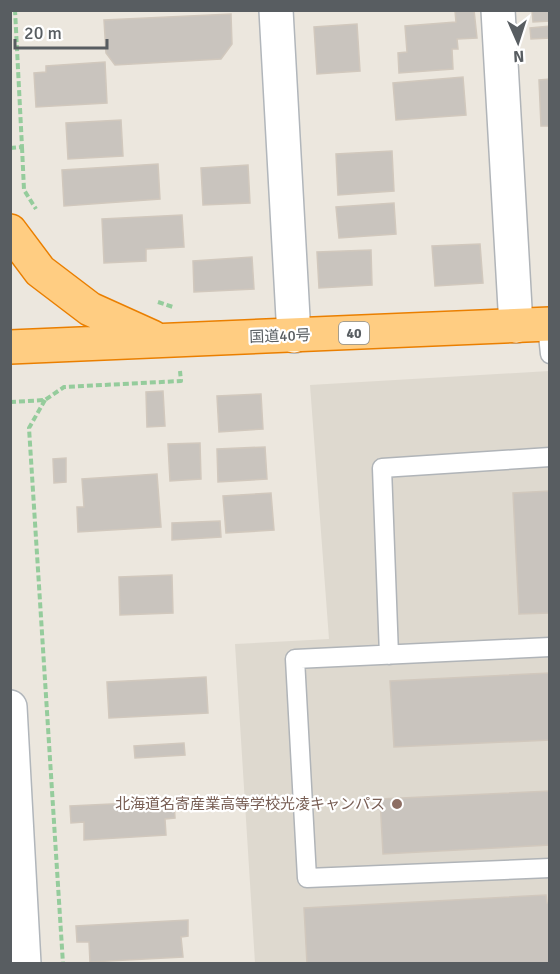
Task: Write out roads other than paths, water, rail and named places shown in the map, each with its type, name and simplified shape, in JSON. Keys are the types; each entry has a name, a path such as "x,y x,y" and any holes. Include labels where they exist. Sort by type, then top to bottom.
{"highway":[{"path":"10,231 40,270 90,309 159,340"},
{"name":"国道40号","path":"10,347 294,336 541,332"}],"street":[{"path":"276,10 294,336"},
{"path":"498,10 541,332"},
{"path":"10,707 24,963"}],"lane":[{"path":"389,655 382,468 549,457"},
{"path":"549,647 295,659 307,878 549,868"}],"place":[{"name":"北海道名寄産業高等学校光凌キャンパス","path":"397,804"}]}
